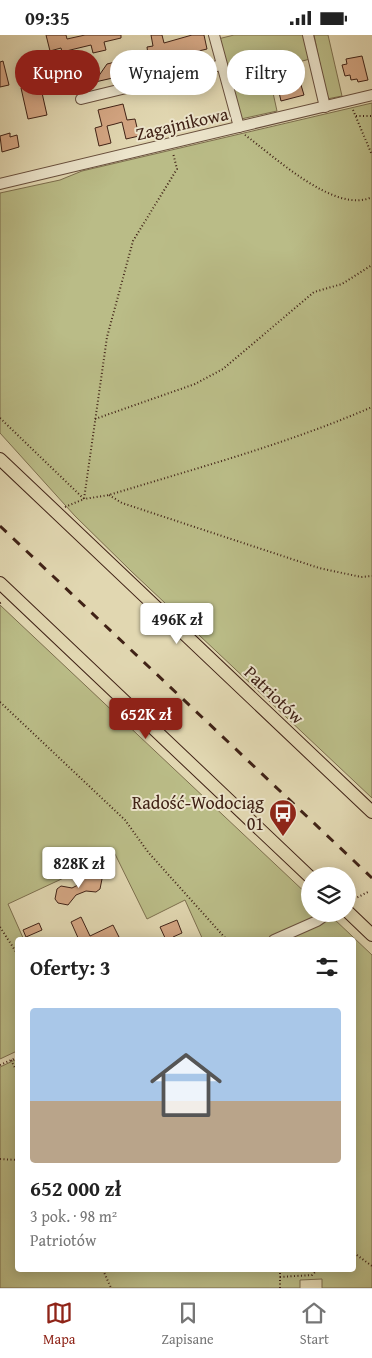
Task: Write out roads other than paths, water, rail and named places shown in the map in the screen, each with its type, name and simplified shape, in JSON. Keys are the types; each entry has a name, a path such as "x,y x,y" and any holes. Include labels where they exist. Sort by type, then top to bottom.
{"main road":[{"name":"Patriotów","path":"0,459 372,812"},
{"path":"0,583 301,868"},
{"path":"356,920 372,935"}],"street":[{"path":"214,35 239,127"},
{"path":"308,35 325,107"},
{"path":"81,99 221,65"},
{"name":"Zagajnikowa","path":"0,184 372,95"},
{"path":"281,937 315,922"}],"railway":[{"path":"0,526 372,878"}],"place":[{"name":"Radość-Wodociąg 01","path":"283,837"}]}
